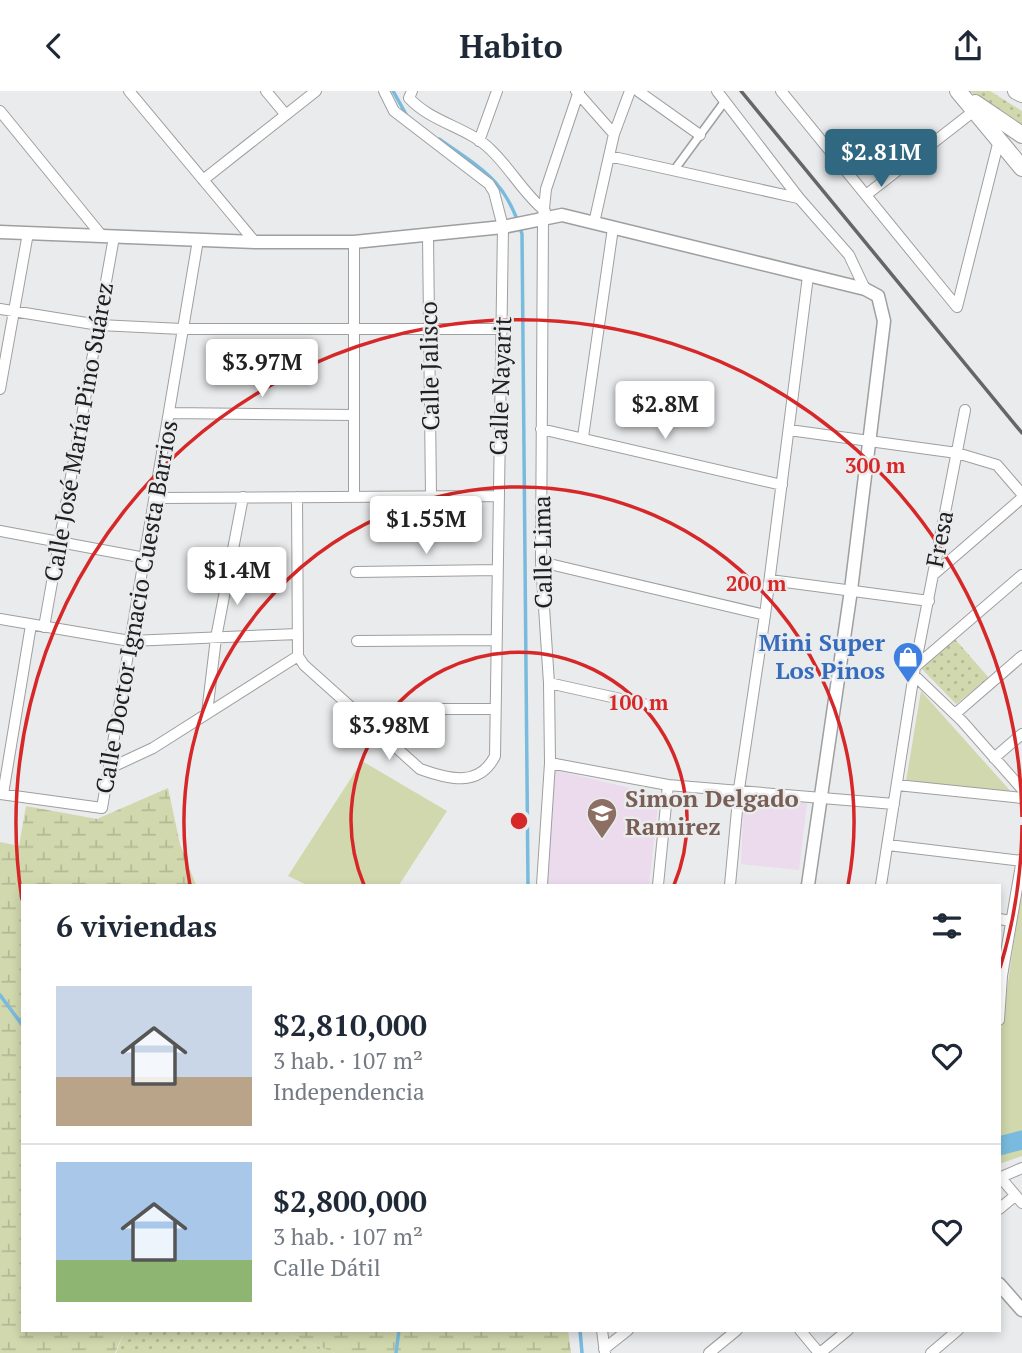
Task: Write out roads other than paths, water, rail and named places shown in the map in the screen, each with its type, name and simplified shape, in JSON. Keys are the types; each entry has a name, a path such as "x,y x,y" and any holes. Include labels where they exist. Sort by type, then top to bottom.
{"highway":[{"path":"959,91 1022,168"},
{"path":"959,91 1022,135"},
{"path":"1016,91 1022,94"}],"street":[{"path":"129,91 255,242"},
{"path":"266,91 286,115"},
{"path":"203,180 316,91"},
{"name":"Calle Nayarit","path":"350,709 420,769 443,777 467,779 483,773 495,756 497,496 506,226 489,184 394,111 384,91"},
{"path":"479,141 497,91"},
{"path":"594,223 614,134 630,91"},
{"path":"638,91 700,135"},
{"path":"717,91 799,198 849,255 865,289"},
{"path":"781,91 957,307 999,140"},
{"path":"578,92 614,134"},
{"name":"Calle Lima","path":"541,884 550,763 549,684 541,562 539,217 578,92"},
{"path":"411,94 423,113 491,149 530,198 539,217"},
{"path":"675,169 725,101"},
{"path":"0,111 108,237"},
{"path":"866,195 974,111"},
{"path":"609,156 799,198"},
{"path":"0,232 255,242 354,242 506,226 539,217 562,215 865,289 878,296 884,321 870,441 808,884"},
{"path":"583,437 613,228"},
{"path":"0,389 28,233"},
{"name":"Calle Jalisco","path":"428,235 431,496"},
{"name":"Calle José María Pino Suárez","path":"44,627 99,325 108,237"},
{"name":"Calle Doctor Ignacio Cuesta Barrios","path":"1,794 102,808 198,240"},
{"path":"354,242 354,497"},
{"path":"730,884 738,789 765,615 808,276"},
{"path":"0,309 99,325 182,329 503,329"},
{"name":"Fresa","path":"881,884 915,671 965,410"},
{"path":"170,413 354,415"},
{"path":"541,429 782,485"},
{"path":"789,430 957,453 997,465 1022,496 933,575"},
{"path":"155,498 497,496"},
{"path":"207,713 216,638 243,497"},
{"path":"297,497 298,656 350,709 495,709"},
{"path":"0,531 145,558"},
{"path":"541,562 765,615"},
{"path":"356,572 497,570"},
{"path":"1022,575 915,671 1022,789"},
{"path":"769,580 929,601"},
{"path":"0,619 130,641 298,634"},
{"path":"1,794 31,625"},
{"path":"357,641 495,640"},
{"path":"110,768 153,748 298,656"},
{"path":"955,714 1022,656"},
{"path":"549,684 652,706"},
{"path":"994,758 1022,734"},
{"path":"550,763 668,785 894,804"},
{"path":"658,884 668,785"},
{"path":"897,785 1022,798"},
{"path":"888,845 1022,860 1001,976"},
{"path":"1001,919 1011,921"},
{"path":"1001,1178 1022,1168"},
{"path":"1001,1179 1019,1200 1001,1208"},
{"path":"1001,1290 1022,1310"},
{"path":"602,1332 605,1351"},
{"path":"605,1351 626,1332"},
{"path":"709,1353 735,1332"},
{"path":"802,1332 819,1353 845,1332"},
{"path":"931,1353 956,1332"}],"waterway":[{"path":"393,91 407,116"},
{"path":"439,139 480,168 500,188 516,216 522,234 528,884"},
{"path":"0,995 21,1023"},
{"path":"1001,1145 1022,1140"},
{"path":"396,1353 399,1332"},
{"path":"580,1332 582,1353"}],"railway":[{"path":"741,91 1022,433"}],"place":[{"name":"Mini Super Los Pinos","path":"908,684"},
{"name":"Simon Delgado Ramirez","path":"602,840"}]}
